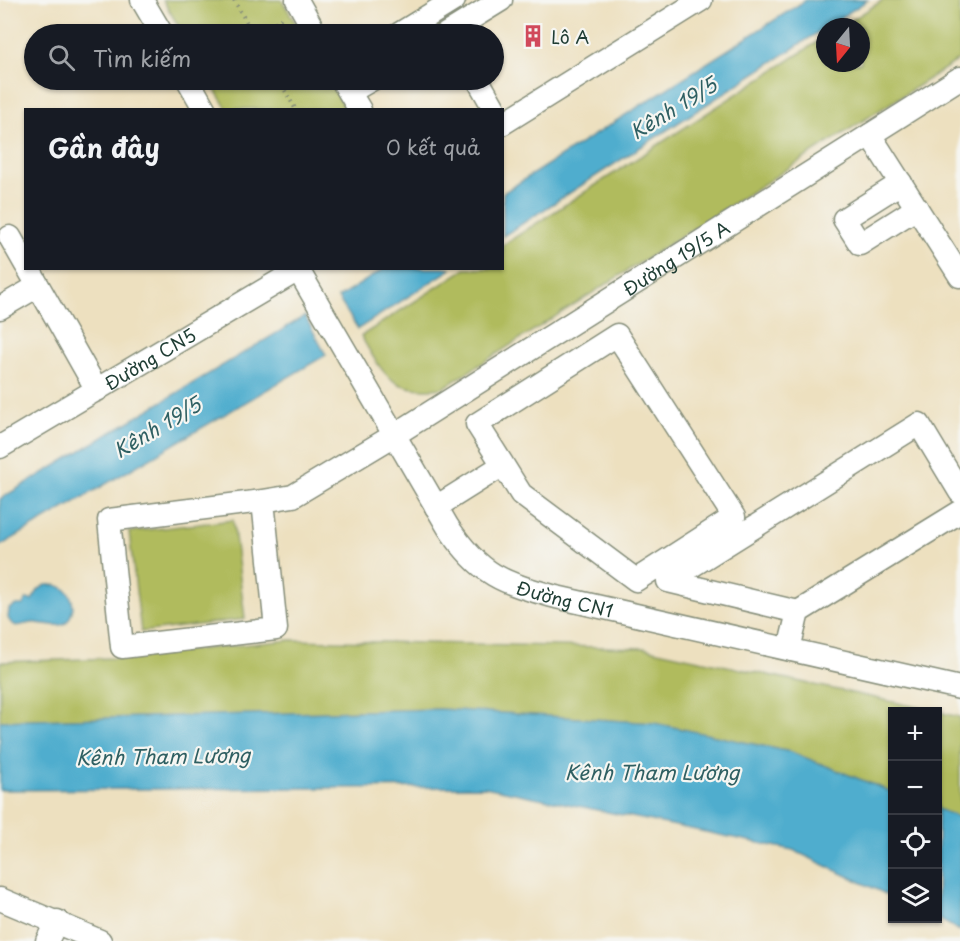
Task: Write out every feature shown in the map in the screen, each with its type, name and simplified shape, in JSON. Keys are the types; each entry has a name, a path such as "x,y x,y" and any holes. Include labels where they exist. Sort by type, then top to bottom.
{"street":[{"path":"142,0 156,24"},
{"path":"415,24 454,0"},
{"path":"464,24 501,0"},
{"path":"504,118 701,0"},
{"path":"299,6 310,24"},
{"name":"Đường 19/5 A","path":"263,501 276,629 122,647 109,520 293,496 393,436 960,78"},
{"path":"194,90 204,108"},
{"path":"484,90 494,108"},
{"path":"870,135 960,276"},
{"path":"901,183 844,219 860,244 917,208"},
{"path":"10,237 24,261"},
{"name":"Đường CN5","path":"0,447 295,270"},
{"name":"Đường CN1","path":"298,270 436,507 475,563 509,583 556,597 960,687"},
{"path":"0,308 33,277 97,390"},
{"path":"616,335 734,517 636,580 521,494 503,465 477,424 616,335"},
{"path":"798,612 668,581 919,424 960,492"},
{"path":"436,507 503,465"},
{"path":"789,649 798,612 960,512"},
{"path":"0,899 52,931 100,941"}],"path":[{"path":"234,0 248,24"},
{"path":"270,24 299,6"},
{"path":"285,90 295,108"}],"green space":[{"path":"163,0 282,0 296,24 177,24"},
{"path":"883,0 960,0 960,59 443,388 412,388 401,385 384,372 361,336 463,270 504,270 504,244 816,43 816,72 870,72 870,18 855,18"},
{"path":"215,90 334,90 345,108 226,108"},
{"path":"233,520 245,619 141,632 129,532"},
{"path":"291,640 644,648 917,707 888,707 888,790 791,752 653,723 440,709 0,721 0,662 114,658"},
{"path":"942,713 960,717 960,818 942,811"}],"water":[{"name":"Kênh 19/5","path":"806,0 868,0 840,18 816,18 816,34 504,235 504,192"},
{"path":"382,270 449,270 358,329 338,298"},
{"name":"Kênh 19/5","path":"305,316 326,355 0,546 0,499"},
{"path":"46,585 57,585 68,592 73,607 68,620 60,625 32,623 14,625 8,618 9,609 16,605 23,605 26,599 32,600 39,589"},
{"name":"Kênh Tham Lương","path":"440,709 654,723 791,752 888,790 888,895 793,850 485,787 0,790 0,721"},
{"path":"942,811 960,818 960,931 942,921"}],"place":[{"name":"Lô A","path":"533,36"}]}
